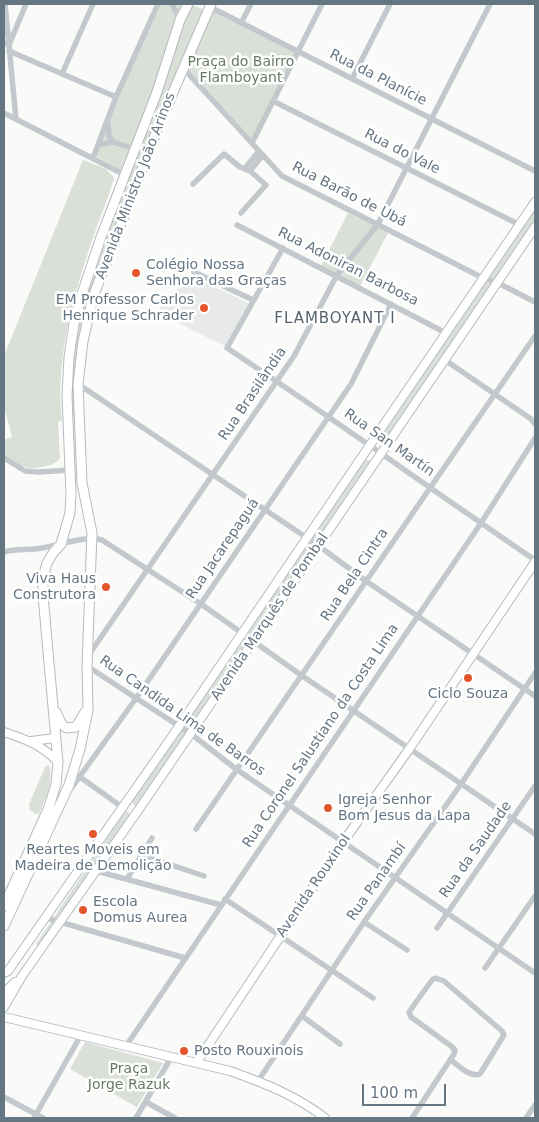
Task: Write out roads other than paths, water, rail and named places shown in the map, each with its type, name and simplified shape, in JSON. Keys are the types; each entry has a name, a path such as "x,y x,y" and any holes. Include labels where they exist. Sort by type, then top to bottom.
{"main road":[{"name":"Avenida Ministro João Arinos","path":"4,906 50,807 55,790 58,762 43,578 47,563 61,544 70,513 67,396 71,340 82,294 164,72 180,20 188,4"},
{"name":"Avenida Ministro João Arinos","path":"4,926 62,799 80,749 88,710 87,666 92,539 82,469 78,384 82,341 93,297 120,226 183,68 210,6"},
{"path":"135,149 143,156 143,167"},
{"name":"Avenida Marquês de Pombal","path":"4,973 8,971 46,918 171,738 535,202"},
{"path":"112,209 112,219 120,226"},
{"name":"Avenida Marquês de Pombal","path":"4,1007 22,976 62,922 193,731 535,228"},
{"path":"489,270 499,280"},
{"path":"476,288 489,296"},
{"path":"372,441 381,444 384,449"},
{"path":"363,455 371,459 374,464"},
{"path":"70,470 82,469"},
{"path":"309,534 315,535 321,543"},
{"path":"298,550 307,553 311,557"},
{"name":"Avenida Rouxinol","path":"196,1062 343,842 474,654 535,561"},
{"path":"244,629 256,638"},
{"path":"234,644 246,652"},
{"path":"31,741 55,738 69,733 76,727 86,709 88,692"},
{"path":"52,700 62,725 67,728 76,727"},
{"path":"181,722 187,724 193,731"},
{"path":"4,732 31,741 51,754 58,762"},
{"path":"171,738 179,741 182,746"},
{"path":"26,945 27,956 31,964"},
{"path":"4,992 22,976"},
{"path":"4,1017 196,1062 258,1081 293,1097 325,1118"}],"street":[{"path":"5,4 7,46 16,119"},
{"path":"7,46 26,4"},
{"path":"62,74 93,4"},
{"path":"93,158 116,97 158,4"},
{"path":"172,4 180,20"},
{"path":"241,23 251,4"},
{"path":"252,143 322,4"},
{"path":"352,79 390,4"},
{"name":"Rua Brasilândia","path":"88,656 294,356 337,275 378,224 490,4"},
{"name":"Rua da Planície","path":"210,6 535,171"},
{"path":"7,46 62,74 116,97"},
{"path":"4,67 11,70"},
{"name":"Rua Barão de Ubá","path":"183,68 282,176 483,278 499,280 535,302"},
{"name":"Rua do Vale","path":"273,101 520,225"},
{"path":"4,113 125,175"},
{"path":"108,121 109,136 113,142"},
{"path":"98,146 113,142 135,149"},
{"path":"248,169 261,153"},
{"path":"194,184 224,154 240,167 248,169 266,185 241,213"},
{"name":"Rua Adoniran Barbosa","path":"237,225 446,333"},
{"path":"194,272 254,300 283,248"},
{"name":"Rua San Martín","path":"254,300 227,348 329,416 372,441"},
{"name":"Rua Jacarepaguá","path":"62,799 137,697 351,384 391,304"},
{"name":"Rua Bela Cintra","path":"196,829 535,336"},
{"path":"445,360 531,418 535,424"},
{"path":"78,384 265,510 309,534"},
{"name":"Rua Coronel Salustiano da Costa Lima","path":"126,1046 481,523 535,438"},
{"name":"Rua San Martín","path":"384,449 430,488 535,561"},
{"path":"4,458 25,471 70,470"},
{"path":"4,552 37,549 92,539 102,540 200,604 244,629"},
{"path":"321,543 366,581 535,696"},
{"path":"256,638 301,675 535,834"},
{"name":"Rua Candida Lima de Barros","path":"87,666 181,722"},
{"name":"Rua Panambí","path":"258,1081 364,922 462,784 535,673"},
{"name":"Rua Candida Lima de Barros","path":"193,731 236,769 535,973"},
{"path":"80,777 122,807"},
{"name":"Rua da Saudade","path":"437,928 535,786"},
{"path":"127,879 152,838"},
{"path":"142,855 204,876"},
{"path":"82,866 221,906"},
{"path":"485,968 535,896"},
{"path":"225,899 373,998"},
{"path":"46,918 185,958"},
{"path":"364,922 407,950"},
{"path":"412,1118 454,1054 451,1046 411,1017 409,1012 435,978 440,978 444,981 502,1031 504,1035 480,1074 476,1076 451,1060"},
{"path":"302,1016 340,1044"},
{"path":"35,1116 81,1035"},
{"path":"136,1118 172,1056"},
{"path":"4,1096 35,1116 43,1118"},
{"path":"146,1102 174,1118"},
{"path":"526,1118 535,1105"}],"place":[{"name":"Colégio Nossa Senhora das Graças","path":"136,273"},
{"name":"EM Professor Carlos Henrique Schrader","path":"204,308"},
{"name":"Viva Haus Construtora","path":"106,587"},
{"name":"Ciclo Souza","path":"468,678"},
{"name":"Igreja Senhor Bom Jesus da Lapa","path":"328,808"},
{"name":"Reartes Moveis em Madeira de Demolição","path":"93,834"},
{"name":"Escola Domus Aurea","path":"83,910"},
{"name":"Posto Rouxinois","path":"184,1051"}],"district":[{"name":"FLAMBOYANT I","path":"335,319"}],"park label":[{"name":"Praça do Bairro Flamboyant","path":"241,70"},
{"name":"Praça Jorge Razuk","path":"129,1078"}]}
